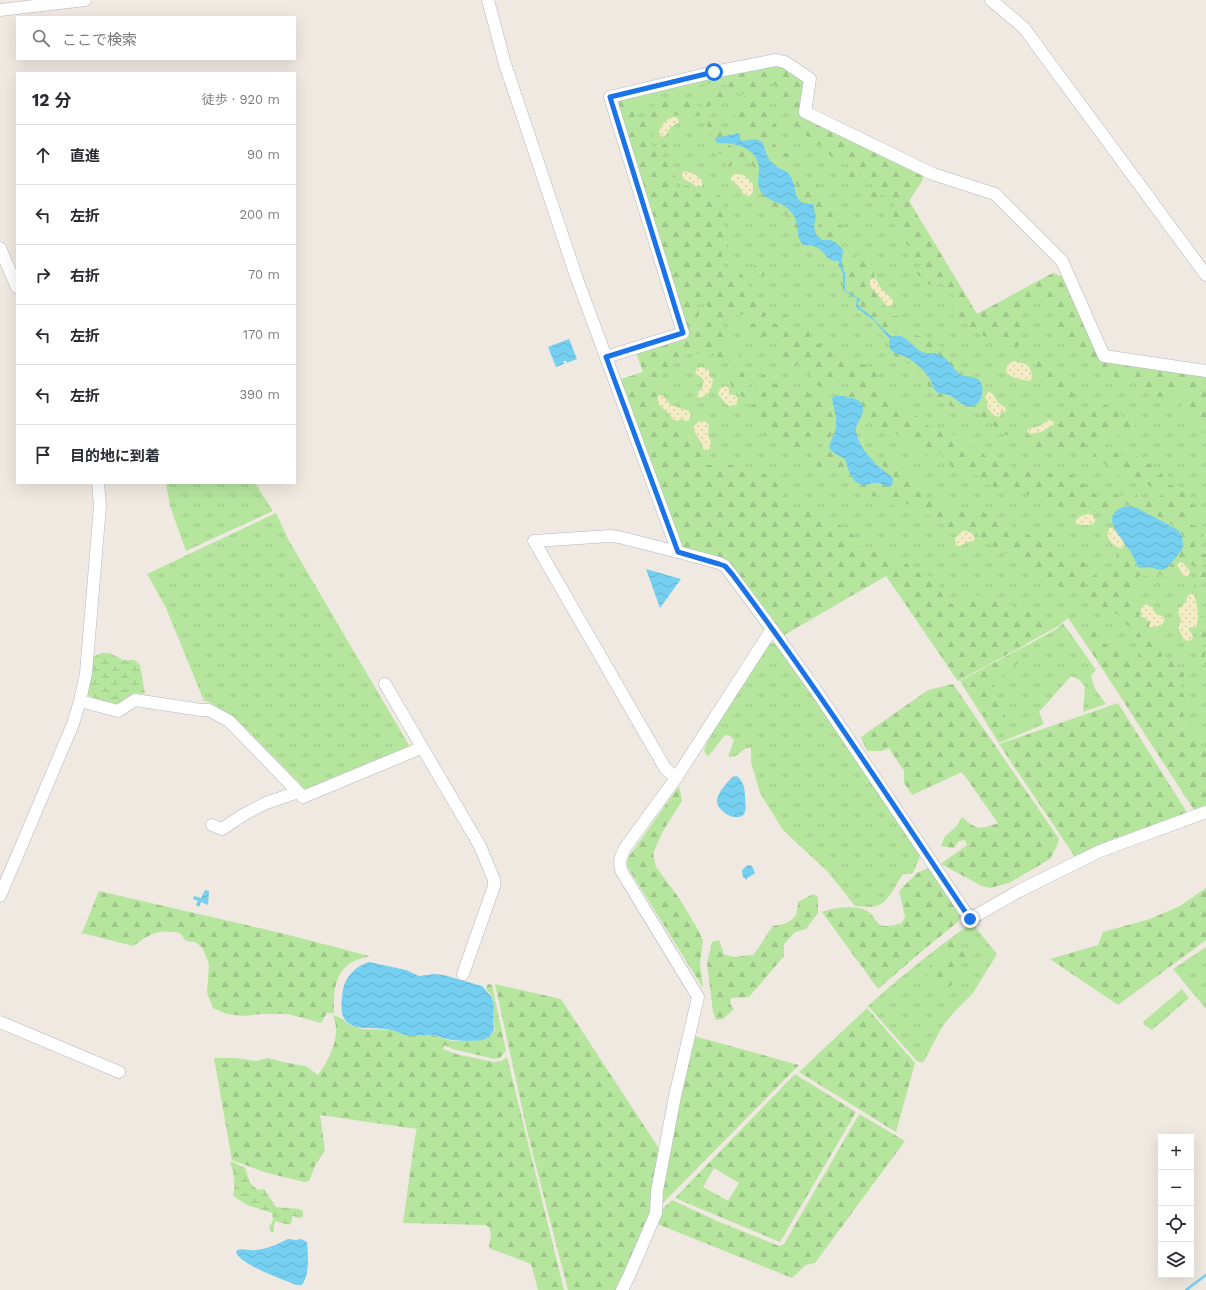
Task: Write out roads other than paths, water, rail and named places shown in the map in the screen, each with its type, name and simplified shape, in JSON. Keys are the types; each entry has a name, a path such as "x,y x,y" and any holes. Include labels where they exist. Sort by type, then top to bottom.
{"street":[{"path":"0,10 85,0"},
{"path":"488,0 505,64 576,276 678,552"},
{"path":"991,0 1024,28 1206,275"},
{"path":"606,357 683,333 610,97 714,72 776,60 785,62 810,79 805,112 933,174 995,194 1062,261 1104,356 1206,371"},
{"path":"0,248 16,285"},
{"path":"0,896 73,724 80,701 86,673 100,506 98,484"},
{"path":"676,778 665,768 534,541 610,536 618,537 678,552 725,566 772,628 970,919 1019,890 1100,851 1206,812"},
{"path":"622,1290 656,1213 657,1191 675,1096 698,997 638,900 620,865 621,857 625,848 676,778 772,628"},
{"path":"385,684 421,748 480,846 494,880 494,886 463,974"},
{"path":"80,701 118,711 136,700 209,710 229,722 303,797 421,748"},
{"path":"212,825 222,829 260,806 298,792"},
{"path":"0,1022 119,1072"}],"water":[{"path":"739,133 742,141 755,140 762,142 772,163 789,174 794,184 796,194 801,202 813,204 816,217 814,226 816,234 822,240 831,240 842,248 841,263 845,273 845,288 846,291 861,300 858,303 859,307 870,315 892,337 896,335 900,336 908,340 922,352 943,356 960,374 979,380 982,385 982,394 978,403 970,407 966,406 949,395 937,392 929,378 917,365 910,359 892,351 889,344 890,339 873,320 857,308 857,299 843,290 843,275 839,261 831,260 816,247 803,245 799,238 795,219 791,211 783,205 766,197 762,193 758,184 759,169 755,156 750,151 738,145 717,143 715,138"},
{"path":"569,339 577,359 567,363 566,361 563,361 564,364 556,367 548,347"},
{"path":"836,395 857,400 862,404 863,411 856,427 857,435 861,445 868,455 893,479 892,485 889,487 878,483 864,485 859,484 853,479 849,472 845,459 832,451 830,448 836,426 836,416 832,400"},
{"path":"1128,506 1137,508 1179,531 1182,536 1182,550 1167,568 1162,570 1138,567 1135,559 1116,531 1112,521 1113,514 1115,512"},
{"path":"646,569 681,579 660,608"},
{"path":"737,776 741,780 744,787 746,807 744,814 737,817 723,812 717,800 725,785 732,777"},
{"path":"748,865 752,866 755,873 747,878 747,880 743,877 742,870"},
{"path":"205,890 209,891 208,905 201,902 199,907 196,905 198,901 193,899 194,896 201,898"},
{"path":"369,962 406,970 419,976 434,974 444,975 482,986 491,996 494,1003 493,1032 483,1040 459,1041 432,1035 410,1036 387,1029 359,1027 350,1024 346,1021 342,1014 344,984 352,972"},
{"path":"288,1239 301,1239 307,1242 307,1270 305,1281 302,1285 297,1285 255,1268 236,1253 239,1249 264,1249"}],"waterway":[{"path":"1186,1290 1206,1275"}]}
